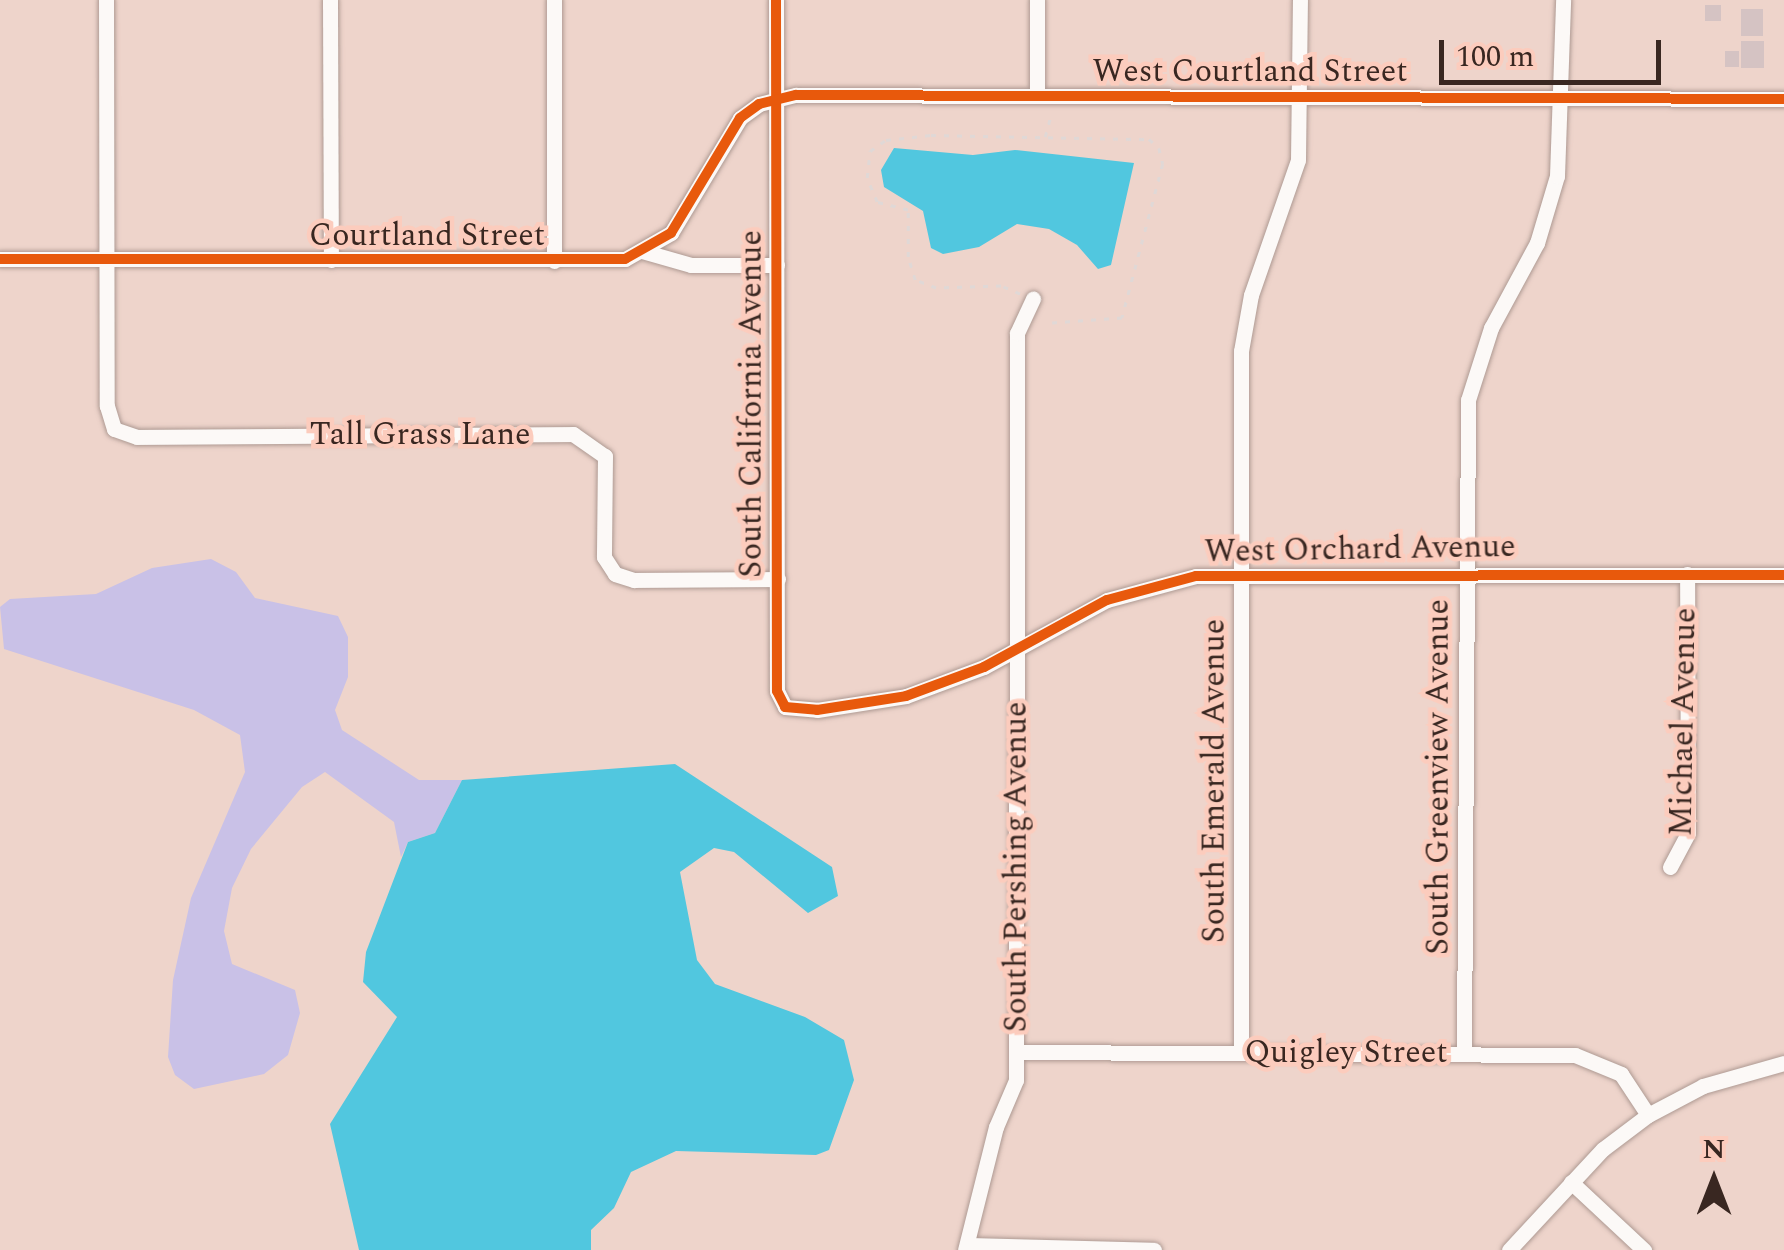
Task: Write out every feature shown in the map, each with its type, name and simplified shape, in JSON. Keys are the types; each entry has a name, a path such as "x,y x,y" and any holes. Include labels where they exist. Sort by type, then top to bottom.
{"street":[{"path":"106,0 107,260"},
{"path":"330,0 331,260"},
{"path":"554,0 554,261"},
{"name":"South California Avenue","path":"776,0 777,692 784,707"},
{"path":"1037,0 1037,95"},
{"name":"South Emerald Avenue","path":"1241,1052 1244,326 1290,190 1300,98 1300,0"},
{"name":"South Greenview Avenue","path":"1464,1054 1468,400 1492,328 1549,210 1564,98 1563,0"},
{"name":"West Courtland Street","path":"776,99 1037,95 1784,99"},
{"path":"642,252 680,221 740,118 776,99"},
{"path":"642,252 691,265 777,265"},
{"name":"Courtland Street","path":"0,259 554,261 625,259 642,252"},
{"name":"Tall Grass Lane","path":"107,260 107,406 114,429 137,437 573,434 606,456 604,557 614,574 634,580 778,579"},
{"name":"South Pershing Avenue","path":"966,1248 996,1127 1016,1080 1017,334 1032,299"},
{"name":"West Orchard Avenue","path":"784,707 816,710 906,696 1136,589 1240,572 1784,574"},
{"name":"Michael Avenue","path":"1670,867 1688,833 1686,574"},
{"name":"Quigley Street","path":"1016,1052 1464,1054 1598,1059 1621,1074 1648,1116"},
{"path":"1509,1250 1571,1182 1648,1116 1702,1086 1784,1064"},
{"path":"1571,1182 1644,1250"},
{"path":"966,1248 1154,1250"}],"path":[{"path":"1044,138 1051,115"},
{"path":"1032,299 1001,286 936,288 915,280 908,210 877,202 867,178 870,150 886,140 1044,138 1149,139 1160,148 1163,164 1122,318 1052,323"}],"shaded area":[{"path":"211,559 236,572 255,598 338,616 348,637 348,677 335,710 342,730 419,780 462,780 435,833 408,842 401,857 394,822 325,772 302,787 251,849 232,888 224,931 232,964 295,990 300,1013 288,1055 264,1074 194,1089 175,1075 168,1057 173,980 191,898 245,772 240,735 194,710 4,649 0,607 10,599 96,594 152,568"}],"water":[{"path":"894,148 973,155 1015,150 1134,163 1111,265 1098,269 1077,245 1049,229 1017,224 979,247 943,254 931,248 923,211 884,187 881,170"},
{"path":"675,764 832,867 838,896 808,913 734,852 714,848 680,872 697,960 715,984 805,1017 844,1040 854,1080 829,1150 816,1155 676,1151 631,1172 614,1208 591,1230 591,1250 359,1250 330,1124 397,1017 363,982 366,952 408,842 435,833 462,780"}],"building":[{"path":"1705,5 1721,5 1721,21 1705,21"},
{"path":"1741,9 1763,9 1763,36 1741,36"},
{"path":"1741,41 1764,41 1764,68 1741,68"},
{"path":"1725,51 1739,51 1739,67 1725,67"}],"cycle path":[{"path":"776,0 777,691 785,707 817,710 906,696 984,667 1107,600 1196,576 1784,575"},
{"path":"0,259 625,259 671,233 740,118 759,104 796,95 1784,99"}]}
